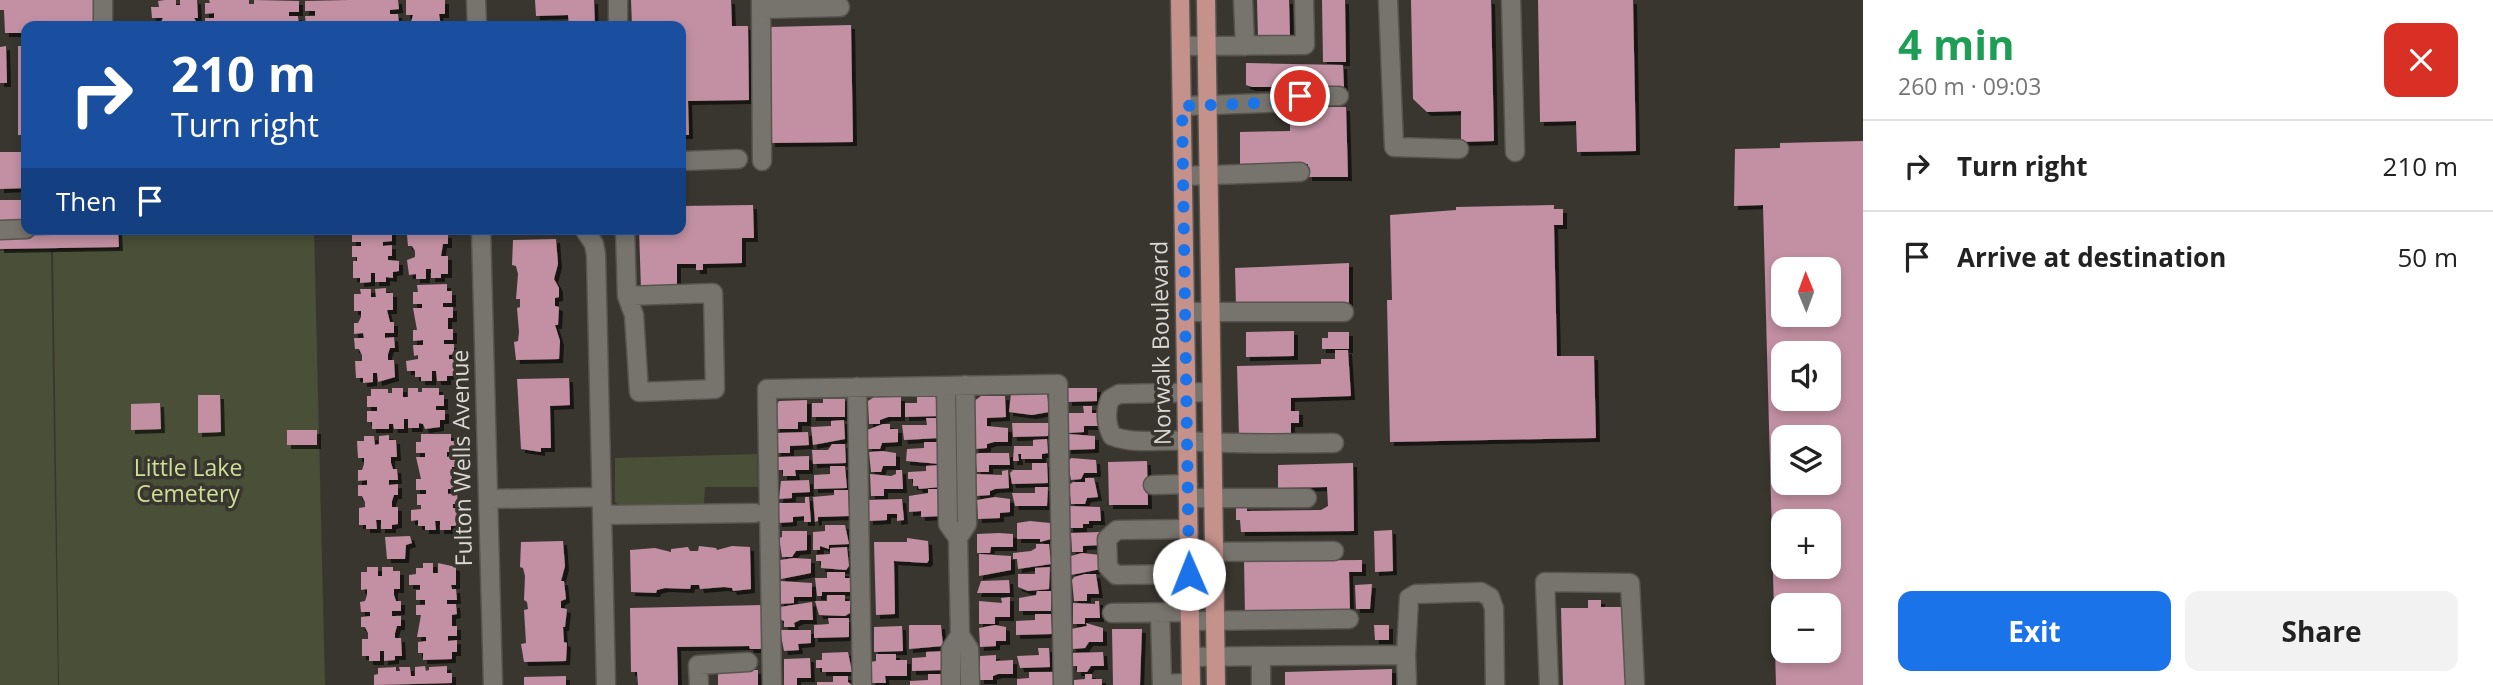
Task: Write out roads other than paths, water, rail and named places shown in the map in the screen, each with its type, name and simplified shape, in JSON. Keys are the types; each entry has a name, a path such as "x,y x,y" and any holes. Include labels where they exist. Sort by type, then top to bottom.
{"main road":[{"name":"Norwalk Boulevard","path":"1180,0 1191,684"},
{"path":"1206,0 1216,685"}],"street":[{"path":"103,0 103,21"},
{"path":"476,0 477,21"},
{"path":"618,0 618,21"},
{"path":"1243,0 1245,46"},
{"path":"1181,46 1305,45 1304,0"},
{"path":"1388,0 1394,147 1459,149"},
{"path":"1511,0 1515,152"},
{"path":"762,161 761,5 839,7"},
{"path":"1182,106 1290,102 1300,96 1339,96"},
{"path":"686,161 738,159"},
{"path":"1183,176 1300,172"},
{"path":"0,230 21,229"},
{"name":"Fulton Wells Avenue","path":"481,235 493,685"},
{"path":"588,235 594,244 596,255 606,685"},
{"path":"625,235 627,296 634,315 639,392 715,389 713,293 627,296"},
{"path":"1185,312 1344,312"},
{"path":"772,685 767,389 1058,384 1063,685"},
{"path":"946,386 948,524 958,538"},
{"path":"951,685 951,649 960,635 958,538 967,524 965,386"},
{"path":"857,387 862,685"},
{"path":"1211,392 1119,394 1110,399 1107,408 1108,427 1112,436 1123,440 1212,444 1334,443"},
{"path":"1153,485 1188,491 1213,499 1307,498"},
{"path":"488,499 755,513"},
{"path":"1188,529 1117,530 1107,539 1108,567 1116,575 1189,574"},
{"path":"1189,552 1334,551"},
{"path":"1549,685 1545,582 1630,583 1635,685"},
{"path":"1407,685 1409,598 1416,594 1481,592 1490,597 1494,608 1495,685"},
{"path":"1112,613 1160,613 1216,620 1349,619"},
{"path":"1160,613 1162,684 1191,684"},
{"path":"960,635 970,649 970,685"},
{"path":"1161,653 1216,656 1406,654"},
{"path":"1261,656 1261,685"},
{"path":"699,685 698,666 748,662"}],"park label":[{"name":"Little Lake Cemetery","path":"188,481"}]}
